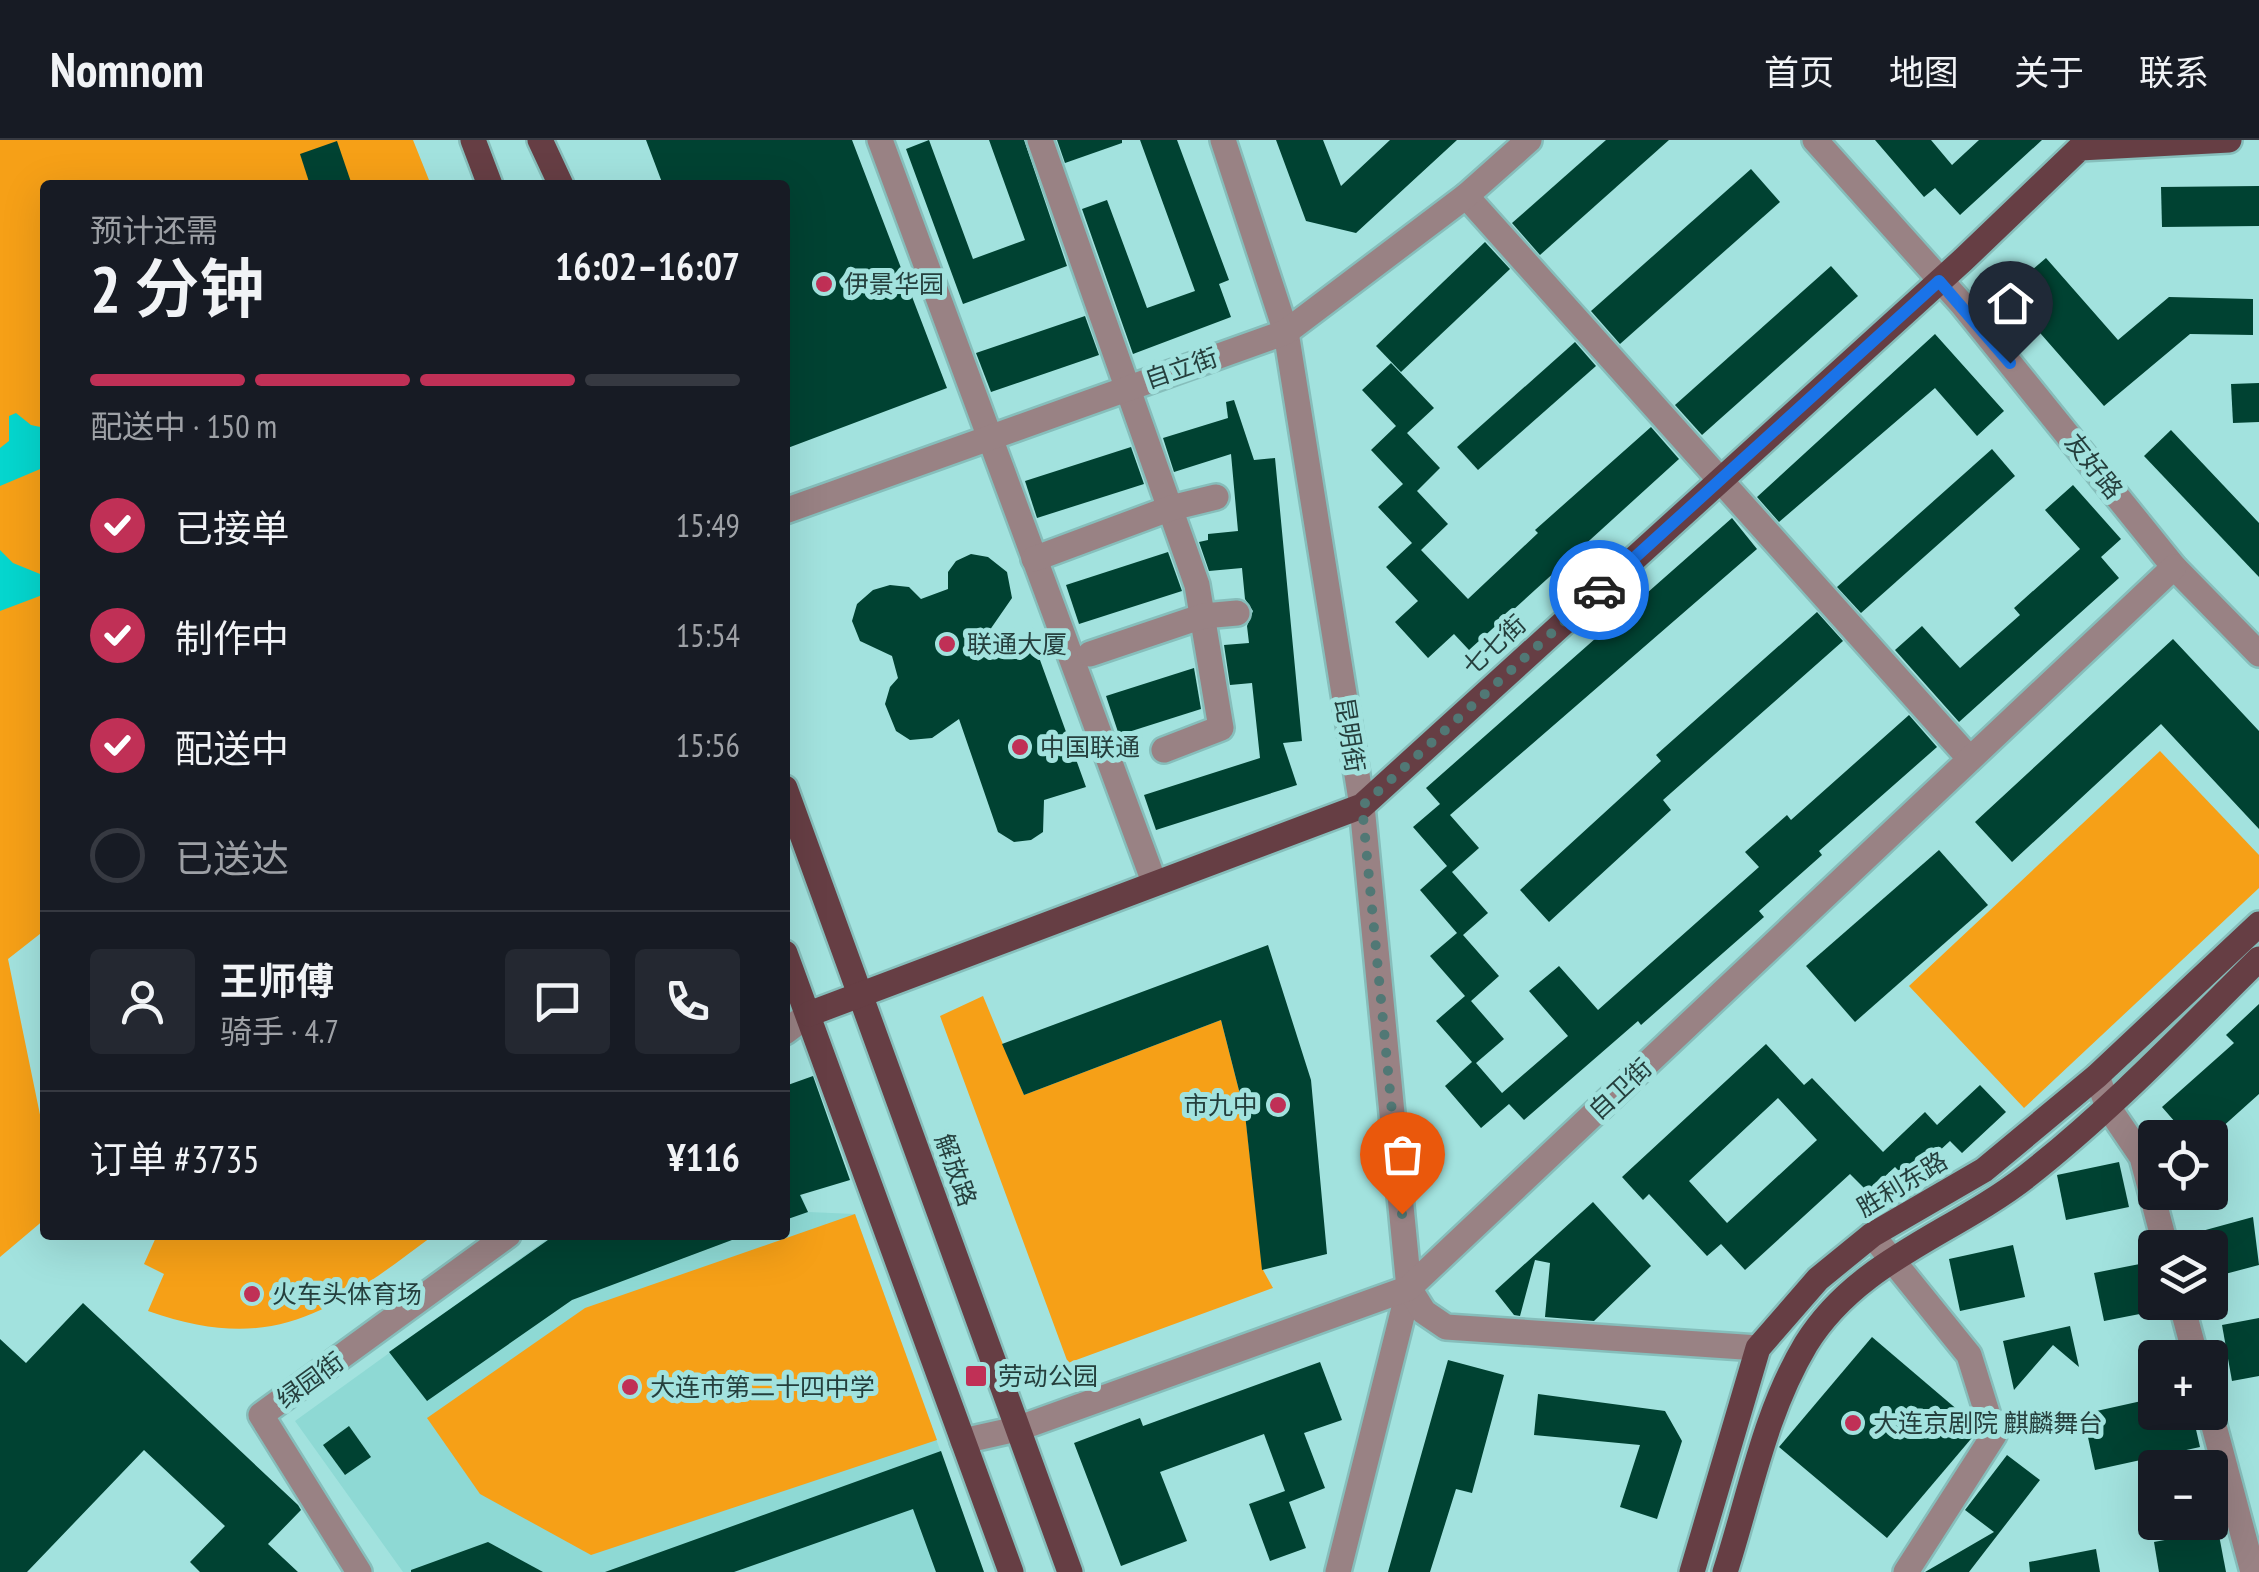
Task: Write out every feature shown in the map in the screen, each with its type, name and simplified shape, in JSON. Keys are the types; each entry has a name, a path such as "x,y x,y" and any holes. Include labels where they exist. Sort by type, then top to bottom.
{"main road":[{"path":"540,140 558,180"},
{"name":"七七街","path":"809,1014 1362,806 1939,281 2080,144 2229,140"},
{"path":"477,141 489,180"},
{"name":"解放路","path":"790,802 1070,1572"},
{"name":"胜利东路","path":"1692,1572 1758,1348 1818,1279 1872,1235 1984,1170 2097,1076 2259,924"},
{"path":"1728,1564 1768,1424 1785,1383 1832,1310 1892,1259 2024,1178 2108,1107 2259,959"},
{"path":"790,966 1011,1572"}],"street":[{"path":"880,140 1154,882"},
{"path":"1040,140 1170,508 1203,616 1221,728 1164,750"},
{"name":"昆明街","path":"1223,140 1286,332 1362,806 1410,1288 1338,1572"},
{"name":"友好路","path":"1815,140 1939,281 2174,567 2259,654"},
{"name":"自立街","path":"790,509 1286,332 1466,196 1514,145"},
{"path":"1466,196 1970,759"},
{"path":"1034,560 1170,508 1216,497"},
{"name":"自卫街","path":"964,1441 1017,1429 1410,1288 2174,567"},
{"path":"1090,654 1203,616 1238,613"},
{"path":"790,1028 809,1014"},
{"path":"2097,1076 2108,1107 2142,1157 2161,1230"},
{"path":"1872,1235 1969,1355 1994,1435 1906,1572"},
{"name":"绿园街","path":"359,1572 261,1416 501,1240"},
{"path":"1410,1288 1424,1312 1446,1327 1758,1348"},
{"path":"2215,1430 2253,1572"}],"shaded area":[{"path":"0,140 413,140 429,180 40,180 40,934 8,959 40,1115 40,1223 0,1257"},
{"path":"2160,751 2259,855 2259,888 2024,1108 1909,986"},
{"path":"983,996 1024,1095 1221,1020 1245,1114 1263,1270 1273,1288 1068,1363 940,1016"},
{"name":"大连市第二十四中学","path":"790,1167 808,1212 855,1214 984,1572 403,1572 295,1421 546,1240 790,1240"},
{"path":"855,1214 937,1440 591,1555 480,1494 427,1418 585,1308 780,1240 790,1240 790,1237"},
{"name":"火车头体育场","path":"155,1240 427,1240 333,1304 268,1327 232,1329 193,1324 148,1311 164,1274 144,1264"}],"water":[{"path":"16,413 40,427 40,469 0,486 0,448 9,441 9,416"},
{"path":"0,550 13,563 40,574 40,596 0,611"}],"building":[{"path":"646,140 852,140 947,388 790,447 790,180 661,180"},
{"path":"929,140 973,259 1025,240 989,140 1024,140 1067,266 963,304 906,149"},
{"path":"1057,140 1122,140 1122,143 1065,163"},
{"path":"1140,140 1177,140 1229,280 1219,284 1231,317 1133,354 1082,209 1107,200 1147,308 1195,291"},
{"path":"1276,140 1323,140 1341,186 1390,140 1457,140 1356,233 1306,221"},
{"path":"1606,140 1669,140 1540,255 1512,223"},
{"path":"1875,140 1931,140 1952,165 1979,140 2042,140 1960,215 1935,188 1924,197"},
{"path":"337,141 350,180 308,180 300,154"},
{"path":"1751,169 1780,202 1620,344 1591,311"},
{"path":"2259,186 2259,226 2162,227 2161,187"},
{"path":"1485,242 1510,269 1401,372 1376,346"},
{"path":"2046,258 2118,340 2169,297 2253,299 2253,335 2190,334 2104,406 2005,293"},
{"path":"1831,266 1858,296 1702,435 1675,405"},
{"path":"1085,316 1099,355 991,392 976,353"},
{"path":"1935,334 2004,411 1977,436 1935,388 1779,522 1757,497"},
{"path":"1575,342 1596,366 1478,470 1457,447"},
{"path":"1391,363 1434,408 1407,433 1440,468 1417,491 1448,524 1421,550 1468,599 1538,533 1535,530 1651,427 1679,459 1469,650 1454,634 1428,658 1395,622 1418,601 1386,567 1412,543 1378,507 1403,484 1371,450 1396,426 1362,390"},
{"path":"2259,383 2259,422 2233,423 2231,384"},
{"path":"1234,400 1254,460 1275,458 1302,741 1283,743 1297,785 1156,830 1144,795 1260,758 1252,683 1230,685 1224,645 1249,643 1247,626 1253,611 1245,599 1242,568 1209,571 1199,542 1208,540 1208,534 1238,531 1231,454 1174,472 1163,438 1228,418 1226,402"},
{"path":"2171,430 2259,523 2259,577 2144,456"},
{"path":"1131,447 1144,484 1037,518 1025,481"},
{"path":"1992,449 2015,476 1861,613 1837,587"},
{"path":"2073,485 2121,539 2101,557 2119,578 1959,722 1895,650 1922,626 1960,668 2020,615 2014,608 2080,549 2045,510"},
{"path":"1732,518 1757,549 1450,815 1479,848 1452,872 1488,913 1463,935 1499,976 1471,1001 1504,1039 1476,1063 1502,1093 1568,1036 1529,991 1559,966 1598,1010 1759,867 1745,852 1787,815 1791,820 1909,715 1937,747 1819,851 1822,855 1759,911 1764,917 1641,1025 1638,1021 1524,1120 1509,1104 1481,1128 1445,1086 1472,1062 1436,1021 1465,996 1430,956 1457,933 1420,890 1447,866 1413,827 1440,804 1426,788"},
{"path":"1168,552 1182,591 1079,624 1066,585"},
{"name":"联通大厦","path":"971,554 988,557 1007,572 1012,598 985,637 1022,639 1036,649 1086,787 1044,800 1043,832 1031,840 1014,842 998,832 959,719 932,738 910,740 896,731 885,704 890,687 898,678 892,656 860,641 852,621 857,604 873,590 890,585 909,587 921,599 948,589 948,572 956,561"},
{"path":"1817,612 1843,641 1663,800 1671,810 1549,922 1520,890 1661,761 1656,755"},
{"path":"2173,639 2259,731 2259,829 2161,724 2012,862 1975,822"},
{"path":"1194,668 1201,709 1119,735 1106,696"},
{"path":"1939,850 1988,905 1855,1022 1806,966"},
{"name":"市九中","path":"1268,945 1311,1080 1327,1254 1262,1270 1245,1114 1221,1020 1024,1095 1002,1044"},
{"path":"2259,1004 2259,1094 2228,1122 2173,1120 2162,1107 2234,1043 2226,1035"},
{"path":"1766,1044 1804,1085 1812,1078 1883,1152 1925,1112 1937,1125 1980,1085 2006,1112 1962,1153 1950,1141 1908,1180 1895,1167 1868,1192 1850,1174 1745,1270 1721,1244 1707,1256 1649,1194 1643,1200 1622,1177","holes":["1778,1098 1817,1140 1727,1223 1689,1181"]},
{"path":"813,1076 850,1180 800,1195 808,1212 790,1218 790,1084"},
{"path":"2119,1162 2129,1207 2066,1220 2057,1175"},
{"path":"1593,1202 1651,1266 1594,1321 1545,1317 1550,1263 1535,1260 1520,1316 1514,1315 1495,1291"},
{"path":"2253,1217 2259,1265 2228,1273 2228,1230 2206,1230"},
{"path":"548,1240 732,1240 572,1300 427,1401 389,1352"},
{"path":"2013,1245 2025,1297 1960,1311 1949,1259"},
{"path":"2138,1264 2138,1314 2104,1321 2094,1273"},
{"path":"83,1303 298,1505 301,1510 268,1544 298,1572 200,1572 190,1562 225,1526 144,1450 27,1572 0,1572 0,1339 26,1363"},
{"path":"2259,1318 2259,1376 2232,1381 2228,1340 2225,1340 2222,1325"},
{"path":"2070,1326 2079,1367 2053,1345 2014,1390 2003,1341"},
{"path":"1872,1337 1973,1423 1976,1433 1887,1538 1779,1447"},
{"path":"1448,1360 1504,1375 1472,1493 1456,1489 1430,1572 1388,1572"},
{"path":"1320,1362 1342,1420 1304,1433 1325,1488 1289,1502 1306,1548 1270,1561 1249,1504 1285,1491 1264,1434 1160,1472 1187,1541 1121,1566 1074,1443 1140,1418 1143,1426"},
{"path":"1538,1394 1665,1411 1682,1441 1657,1519 1620,1507 1640,1445 1534,1435"},
{"path":"2138,1402 2138,1430 2196,1430 2200,1447 2138,1450 2138,1461 2095,1470 2083,1414"},
{"path":"349,1426 371,1457 345,1475 323,1445"},
{"path":"941,1451 984,1572 936,1572 913,1509 734,1572 605,1572"},
{"path":"2007,1455 2040,1480 1969,1572 1925,1572 1994,1532 1965,1510"},
{"path":"2220,1540 2226,1572 2159,1572 2154,1542"},
{"path":"488,1542 543,1572 411,1572 411,1570"},
{"path":"2096,1549 2100,1572 2030,1572 2029,1562"}],"way so far":[{"path":"1402,1214 1362,806 1599,590"}],"place":[{"name":"伊景华园","path":"824,284"},
{"name":"联通大厦","path":"947,644"},
{"name":"中国联通","path":"1020,747"},
{"name":"市九中","path":"1278,1105"},
{"name":"火车头体育场","path":"252,1294"},
{"name":"劳动公园","path":"976,1376"},
{"name":"大连市第二十四中学","path":"630,1387"},
{"name":"大连京剧院 麒麟舞台","path":"1853,1423"}],"route":[{"path":"1599,590 1939,281 2010,363"}]}
